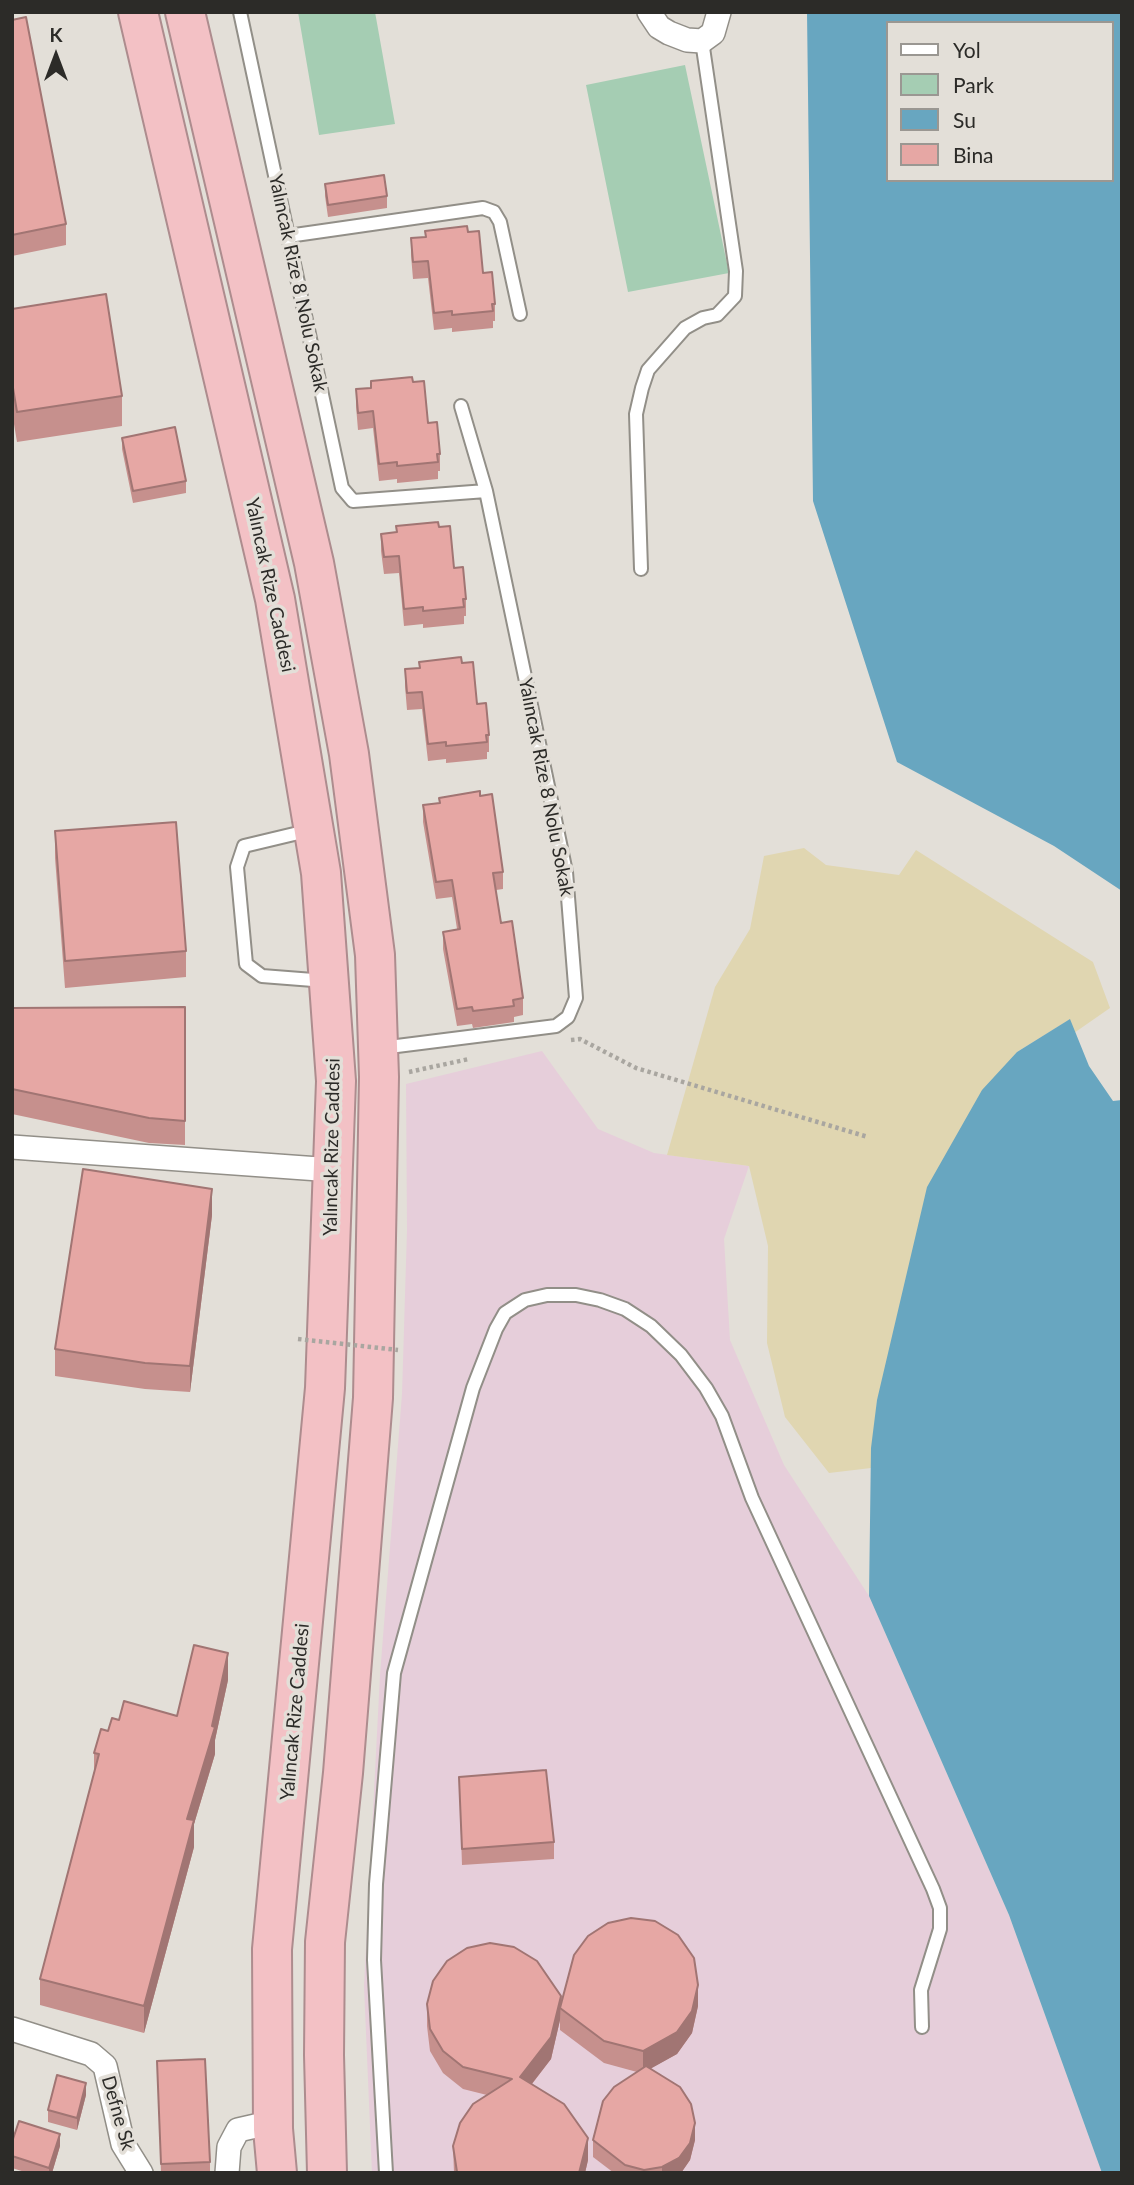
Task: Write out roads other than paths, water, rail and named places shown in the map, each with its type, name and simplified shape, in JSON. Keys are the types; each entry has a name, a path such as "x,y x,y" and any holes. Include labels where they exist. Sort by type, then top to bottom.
{"highway":[{"name":"Yalıncak Rize Caddesi","path":"138,12 275,599 321,873 337,1081 325,1388 272,1949 273,2122 277,2173"},
{"path":"185,12 314,563 349,754 372,927 378,1048 373,1398 344,1759 325,1942 327,2173"}],"street":[{"path":"649,12 659,27 669,33 687,40 702,41 713,33 719,12"},
{"path":"12,1147 333,1170"},
{"name":"Defne Sk","path":"12,2029 91,2054 105,2066 123,2144 141,2173"},
{"path":"227,2173 229,2147 237,2130 273,2122"}],"lane":[{"name":"Yalıncak Rize 8 Nolu Sokak","path":"240,12 342,488 353,501 486,491"},
{"path":"641,569 636,414 648,370 685,328 703,318 717,315 735,296 736,271 702,41"},
{"path":"288,236 483,208 494,212 500,222 520,314"},
{"name":"Yalıncak Rize 8 Nolu Sokak","path":"378,1048 556,1026 568,1017 576,998 566,872 486,491 461,406"},
{"path":"314,829 244,846 237,867 247,964 262,976 329,981"},
{"path":"386,2173 374,1960 376,1884 394,1673 473,1388 505,1312 525,1300 547,1295 576,1295 625,1309 651,1326 681,1354 722,1416 752,1498 940,1908 940,1929 920,1990 922,2028"}],"water":[{"path":"807,12 1122,12 1122,891 1054,846 897,762 813,501"},
{"path":"1070,1019 1089,1066 1113,1101 1122,1100 1122,2173 1102,2173 1009,1915 869,1596 871,1448 877,1400 927,1187 982,1090 1017,1052"}]}
